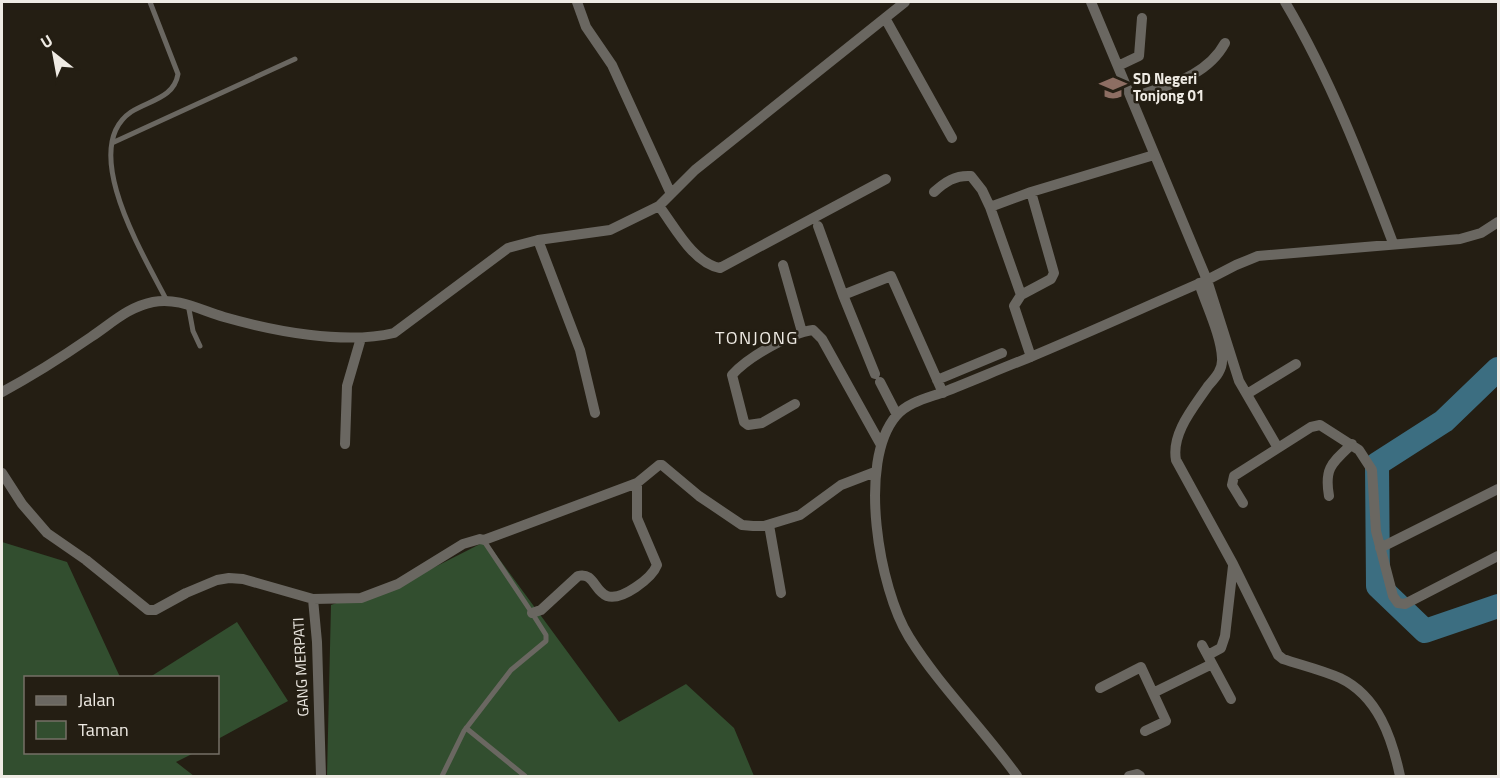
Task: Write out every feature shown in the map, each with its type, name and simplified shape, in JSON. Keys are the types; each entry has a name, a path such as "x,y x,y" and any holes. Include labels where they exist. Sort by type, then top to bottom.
{"street":[{"path":"577,2 586,27 612,65 671,194"},
{"path":"2,392 40,371 124,313 139,306 167,301 188,304 224,317 321,336 361,338 394,333 508,248 538,240 610,230 659,206 695,170 905,2"},
{"path":"1091,2 1154,154 1239,381 1278,448"},
{"path":"1285,2 1306,39 1359,153 1393,243"},
{"path":"885,18 952,138"},
{"path":"1118,66 1139,56 1142,18"},
{"path":"1131,98 1187,78 1218,56 1226,43"},
{"path":"990,207 1154,154"},
{"path":"934,192 947,181 957,177 971,176 982,190 990,207 1021,296"},
{"path":"659,206 699,259 709,266 720,268 886,179"},
{"path":"1031,192 1054,273 1051,279 1021,296 1014,306 1031,357"},
{"path":"1017,777 995,746 934,673 908,635 893,603 876,535 875,472 881,445 897,415 915,403 1031,357 1258,256 1460,239 1481,233 1498,222"},
{"path":"818,226 843,295 878,378 897,415"},
{"path":"538,240 580,350 595,413"},
{"path":"783,265 802,332"},
{"path":"843,295 891,276 942,393"},
{"path":"1203,281 1222,359 1218,374 1180,430 1175,451 1176,460 1233,564 1278,655 1283,659 1339,678 1368,698 1385,727 1394,750 1400,777"},
{"path":"795,404 762,423 748,425 744,422 732,375 739,367 760,354 802,332 813,330 822,339 881,445"},
{"path":"345,444 347,386 361,338"},
{"path":"937,380 1002,353"},
{"path":"1247,394 1296,364"},
{"path":"1243,503 1232,485 1234,476 1311,427 1320,425 1355,447 1372,470 1376,531 1393,596 1398,603 1405,604 1498,556"},
{"path":"1329,496 1326,478 1335,460 1355,447"},
{"name":"GANG MERPATI","path":"321,777 317,642 313,599 367,596 398,584 463,544 484,540 637,483 659,465 742,525 769,525"},
{"path":"781,593 769,525 800,515 841,485 875,472"},
{"path":"2,473 22,504 47,533 86,560 148,610 155,610 203,585 229,578 243,579 313,599"},
{"path":"532,613 541,610 578,576 589,577 601,592 617,597 638,585 651,574 657,565 637,518 637,483"},
{"path":"1380,548 1498,489"},
{"path":"1153,693 1210,659 1221,648 1225,636 1233,564"},
{"path":"1202,645 1231,699"},
{"path":"1100,688 1141,667 1166,721 1145,731"},
{"path":"1129,777 1137,774 1140,777"}],"lane":[{"path":"150,2 178,74 176,84 171,92 128,114 110,150 113,179 121,206 167,301"},
{"path":"112,143 295,59"},
{"path":"188,304 193,331 200,345"},
{"path":"442,777 466,728 511,670 546,641 546,635 484,540"},
{"path":"466,728 525,777"}],"green space":[{"path":"486,541 619,722 686,684 734,728 754,776 327,776 331,605 427,571"},
{"path":"2,542 67,562 120,676 24,676 24,754 192,754 176,762 194,776 2,776"},
{"path":"237,622 288,701 219,738 219,676 152,676"}],"waterway":[{"path":"1498,369 1444,421 1377,464 1378,586 1425,631 1498,606"}],"place":[{"name":"SD Negeri Tonjong 01","path":"1113,88"}],"district":[{"name":"TONJONG","path":"757,338"}]}
